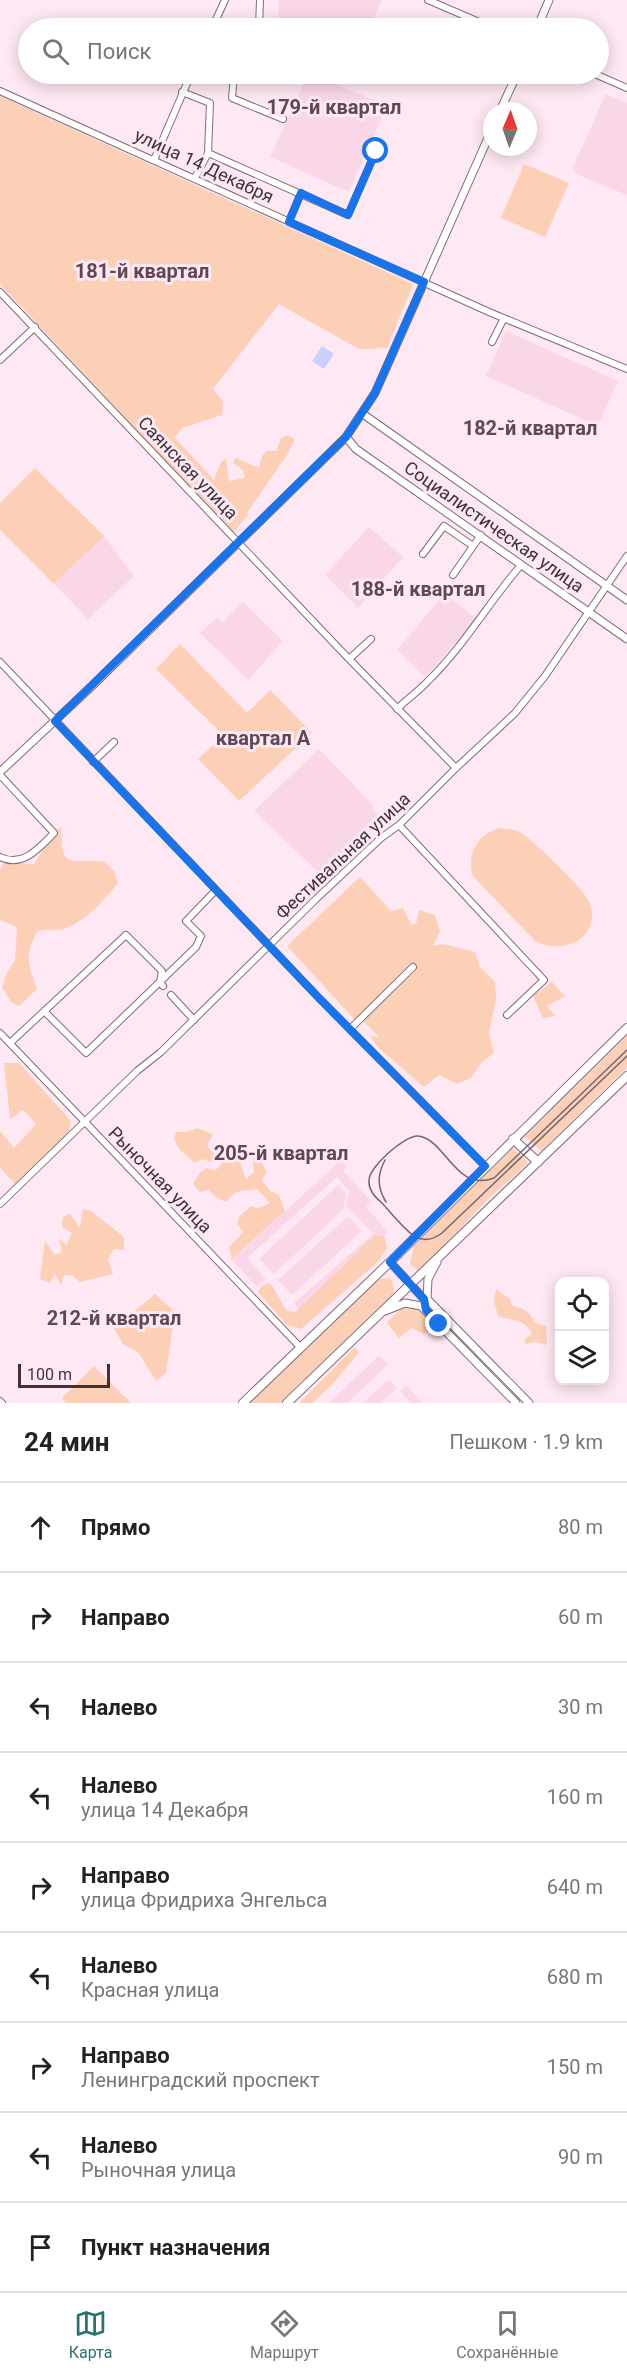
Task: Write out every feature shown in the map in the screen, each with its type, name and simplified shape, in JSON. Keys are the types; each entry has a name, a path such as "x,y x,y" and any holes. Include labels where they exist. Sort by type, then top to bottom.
{"main road":[{"path":"243,1403 390,1262 627,1028"},
{"path":"286,1403 412,1285 627,1076"},
{"path":"513,1139 538,1162"}],"street":[{"path":"217,18 225,0"},
{"path":"259,18 260,0"},
{"path":"428,0 470,18"},
{"path":"541,18 549,0"},
{"path":"609,80 627,88"},
{"path":"154,160 186,84"},
{"path":"233,84 232,98 283,119"},
{"path":"504,102 512,84"},
{"name":"улица 14 Декабря","path":"0,91 504,318 627,369"},
{"path":"182,92 210,103 208,153 195,178"},
{"path":"0,857 7,861 29,857 54,833 0,774 346,437 363,414 375,393 483,149"},
{"path":"208,153 348,215 376,151"},
{"path":"289,222 301,193"},
{"name":"Саянская улица","path":"0,292 174,477 456,768"},
{"path":"492,342 504,318"},
{"path":"0,360 35,327"},
{"name":"Социалистическая улица","path":"363,414 627,600"},
{"name":"Социалистическая улица","path":"346,437 356,449 627,639"},
{"path":"423,554 444,526 473,546"},
{"path":"453,575 481,535"},
{"name":"Фестивальная улица","path":"0,1204 137,1071 162,1052 316,899 381,838 399,825 515,713 545,676 627,556"},
{"path":"397,709 427,682 485,614 502,586 520,565"},
{"path":"349,659 370,639"},
{"path":"0,662 216,890 485,1166"},
{"path":"93,762 114,741"},
{"path":"399,825 544,980 507,1015"},
{"path":"44,1011 86,1053 161,984 196,947 201,936 186,921 216,890"},
{"path":"10,1043 126,935 162,971 161,984"},
{"path":"350,1029 413,967"},
{"path":"171,995 194,1020"},
{"name":"Рыночная улица","path":"0,1033 300,1347"},
{"path":"426,1310 428,1278 441,1255"},
{"path":"390,1262 529,1403"},
{"path":"382,1312 408,1302 426,1310 516,1403"},
{"path":"508,1395 515,1389"}],"shaded area":[{"path":"278,0 382,0 374,18 280,18"},
{"path":"303,84 336,84 387,106 349,192 270,157"},
{"path":"606,94 627,103 627,195 576,174 572,169"},
{"path":"0,96 413,284 387,348 359,349 279,304 213,389 223,401 222,415 182,428 175,438 214,480 221,462 226,458 229,481 245,478 243,470 233,463 236,458 259,468 262,456 267,451 276,451 281,438 287,435 295,439 287,455 247,513 248,515 233,533 0,284"},
{"path":"524,164 569,183 545,237 501,218"},
{"path":"506,331 618,381 598,426 486,376"},
{"path":"35,468 104,536 54,584 0,530 0,503"},
{"path":"369,527 403,557 358,608 325,575"},
{"path":"104,536 134,576 88,619 54,584"},
{"path":"445,593 476,619 425,677 397,650"},
{"path":"243,602 283,641 248,680 200,633 217,618 222,623"},
{"path":"180,644 247,713 270,690 312,733 239,801 198,759 224,736 156,669"},
{"path":"319,749 374,806 372,808 382,818 322,876 254,811"},
{"path":"61,827 63,852 66,857 76,861 105,862 114,871 118,883 101,903 80,921 64,929 37,932 30,948 29,960 37,989 19,1006 11,1002 2,987 15,960 17,927 0,920 0,870 4,862 34,864 49,839"},
{"path":"500,828 516,830 524,835 557,865 586,897 590,903 592,915 590,926 577,941 557,946 535,941 473,876 471,860 476,846 486,835"},
{"path":"360,877 391,911 403,908 411,924 416,924 419,910 435,915 440,931 433,946 443,944 475,952 480,967 495,982 496,999 489,1033 494,1053 481,1063 471,1078 457,1084 439,1075 424,1087 380,1049 370,1036 379,1037 359,1017 355,1020 287,946"},
{"path":"552,982 565,996 547,1006 555,1016 543,1018 533,996"},
{"path":"627,1036 627,1068 541,1151 525,1136"},
{"path":"4,1063 19,1063 71,1121 69,1135 18,1187 0,1168 0,1131 14,1148 36,1124 23,1110 10,1119"},
{"path":"197,1128 213,1134 207,1146 213,1153 222,1157 211,1162 202,1159 195,1163 179,1149 174,1139 176,1132 186,1132"},
{"path":"231,1144 246,1179 254,1172 253,1157 262,1162 267,1173 262,1180 270,1191 279,1195 285,1211 232,1259 229,1248 243,1232 237,1223 239,1217 251,1206 258,1208 270,1203 257,1189 236,1193 226,1202 208,1190 200,1192 193,1184 200,1172 207,1168 215,1171 223,1162"},
{"path":"511,1146 528,1163 489,1198 419,1272 410,1264 414,1246"},
{"path":"341,1160 347,1167 343,1171 372,1202 366,1207 388,1232 301,1312 294,1303 373,1234 346,1206 347,1197 351,1193 337,1177 247,1258 266,1279 257,1287 232,1260"},
{"path":"338,1185 346,1194 343,1210 274,1274 259,1259"},
{"path":"83,1209 91,1211 124,1237 124,1250 114,1249 108,1259 113,1274 80,1282 73,1276 64,1275 61,1285 55,1274 50,1283 40,1279 45,1240 54,1255 62,1252 59,1238 66,1245 72,1233 62,1227 63,1217 70,1214 80,1228"},
{"path":"348,1216 362,1231 292,1295 278,1280"},
{"path":"375,1235 385,1237 387,1248 379,1261 301,1329 287,1325 258,1292 267,1283 271,1284 286,1310 295,1312"},
{"path":"390,1278 394,1287 393,1294 281,1403 250,1403 374,1283"},
{"path":"496,1289 510,1299 512,1306 526,1311 535,1323 546,1326 547,1345 535,1342 526,1344 524,1339 532,1334 526,1326 518,1321 498,1316 494,1301"},
{"path":"155,1294 175,1312 166,1373 156,1381 138,1352 123,1344 114,1328"},
{"path":"414,1306 433,1322 434,1327 424,1334 411,1328 399,1338 387,1323 402,1309"},
{"path":"355,1347 359,1353 330,1387 312,1403 299,1403"},
{"path":"379,1355 388,1364 348,1403 329,1403"},
{"path":"94,1366 131,1403 66,1403 62,1398"},
{"path":"389,1379 397,1388 381,1403 363,1403"},
{"path":"406,1385 423,1403 411,1403 400,1391"}],"water":[{"path":"322,346 334,354 324,369 312,361"}],"tram line":[{"path":"627,1050 494,1178 481,1181 470,1178 460,1172 428,1139 418,1136 397,1146 381,1160 371,1174 369,1180 371,1190 401,1225 414,1236 425,1240 435,1237 442,1233 627,1056"},
{"path":"385,1160 379,1181 386,1202"}],"district":[{"name":"179-й квартал","path":"334,107"},
{"name":"181-й квартал","path":"142,271"},
{"name":"182-й квартал","path":"530,428"},
{"name":"188-й квартал","path":"418,589"},
{"name":"квартал А","path":"263,738"},
{"name":"205-й квартал","path":"281,1153"},
{"name":"212-й квартал","path":"114,1318"}],"route":[{"path":"376,151 348,215 301,193 289,222 424,282 367,408 346,437 297,487 55,721 318,997 485,1166 390,1262 424,1299 426,1310 439,1324"}]}
